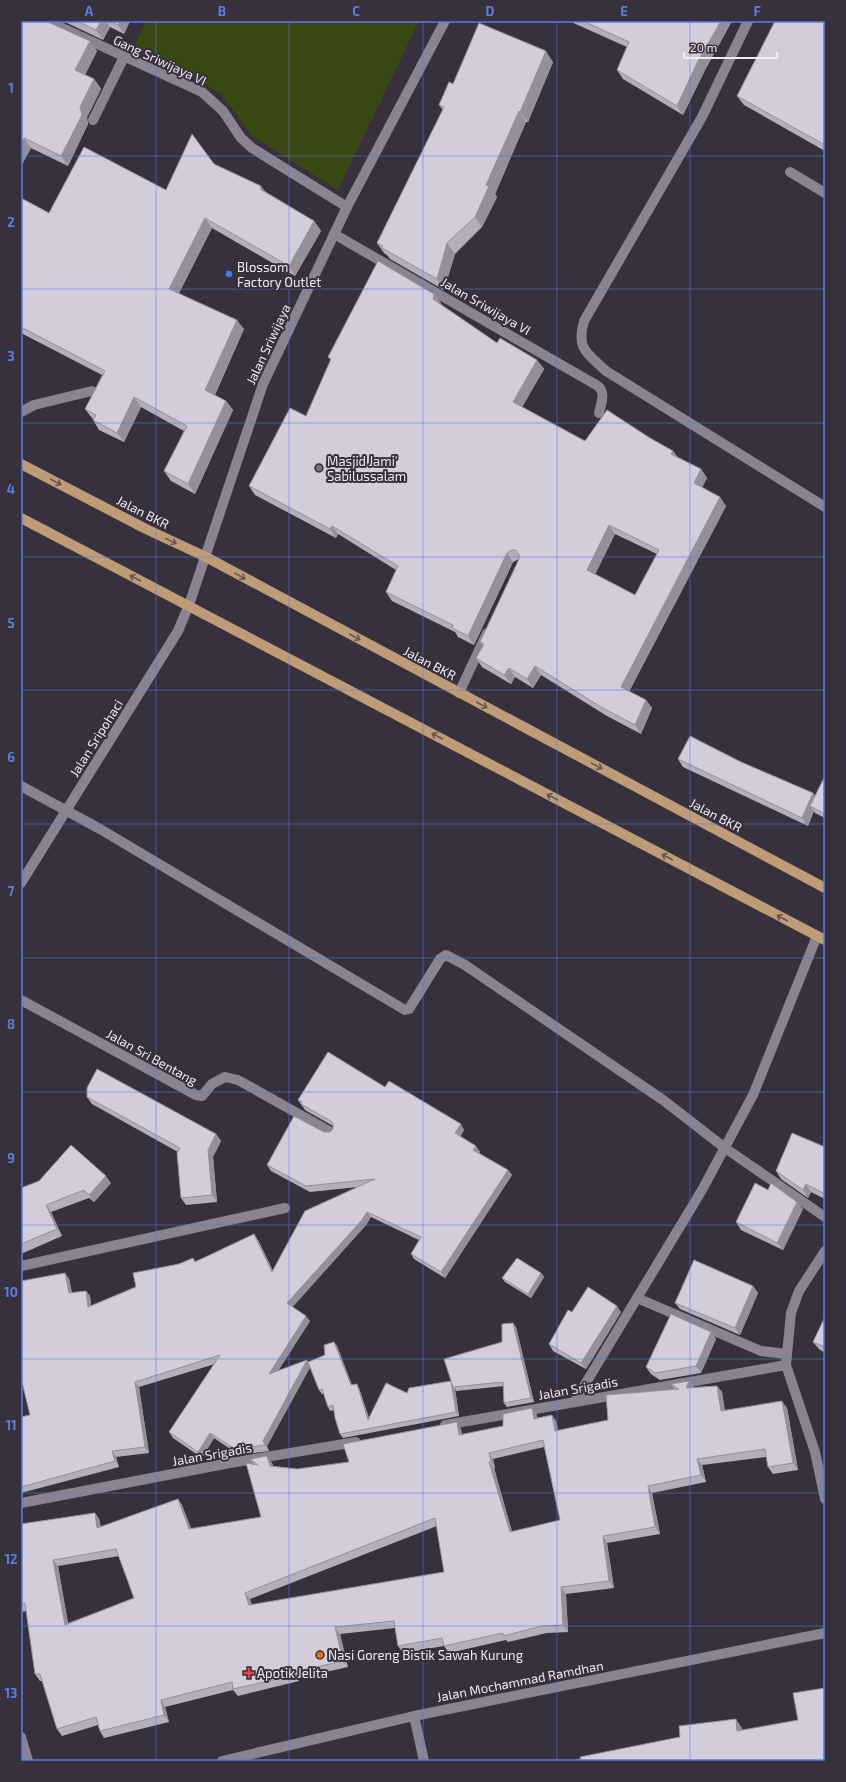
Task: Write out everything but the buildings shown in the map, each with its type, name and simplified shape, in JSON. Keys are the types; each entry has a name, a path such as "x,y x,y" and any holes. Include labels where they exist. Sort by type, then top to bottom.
{"main road":[{"name":"Jalan BKR","path":"21,464 206,557 825,888"},
{"path":"21,518 821,938"}],"street":[{"name":"Gang Sriwijaya VI","path":"47,21 202,92 214,101 223,111 241,138 252,148 347,207"},
{"name":"Jalan Sriwijaya","path":"189,605 263,384 347,207 446,21"},
{"path":"748,21 702,117 584,321 580,335 582,348 606,371 825,507"},
{"path":"93,120 124,57"},
{"path":"790,172 825,194"},
{"name":"Jalan Sriwijaya VI","path":"334,234 598,386 602,389 603,394 599,413"},
{"path":"21,412 34,405 92,391"},
{"name":"Jalan Sripohaci","path":"21,883 178,632 189,605"},
{"path":"459,693 493,622"},
{"path":"21,786 67,810 405,1010 409,1009 440,959 446,955 464,965 663,1100 725,1148 825,1217"},
{"path":"575,1401 702,1190 725,1148 753,1095 821,938"},
{"name":"Jalan Sri Bentang","path":"21,1000 196,1095 202,1096 212,1084 225,1077 238,1080 331,1132"},
{"path":"21,1266 285,1208"},
{"path":"825,1251 817,1261 799,1291 791,1313 786,1360 815,1452 825,1499"},
{"path":"637,1298 761,1351 786,1360"},
{"name":"Jalan Srigadis","path":"435,1427 786,1360"},
{"name":"Jalan Srigadis","path":"21,1503 230,1463 365,1440"},
{"name":"Jalan Mochammad Ramdhan","path":"222,1761 414,1716 825,1633"},
{"path":"414,1716 424,1761"},
{"path":"21,1737 28,1761"}],"green space":[{"path":"146,21 419,21 338,190 253,137 221,94 193,77 133,49"}],"place":[{"name":"Blossom Factory Outlet","path":"229,274"},
{"name":"Masjid Jami' Sabilussalam","path":"319,468"},
{"name":"Nasi Goreng Bistik Sawah Kurung","path":"320,1655"},
{"name":"Apotik Jelita","path":"249,1673"}]}
